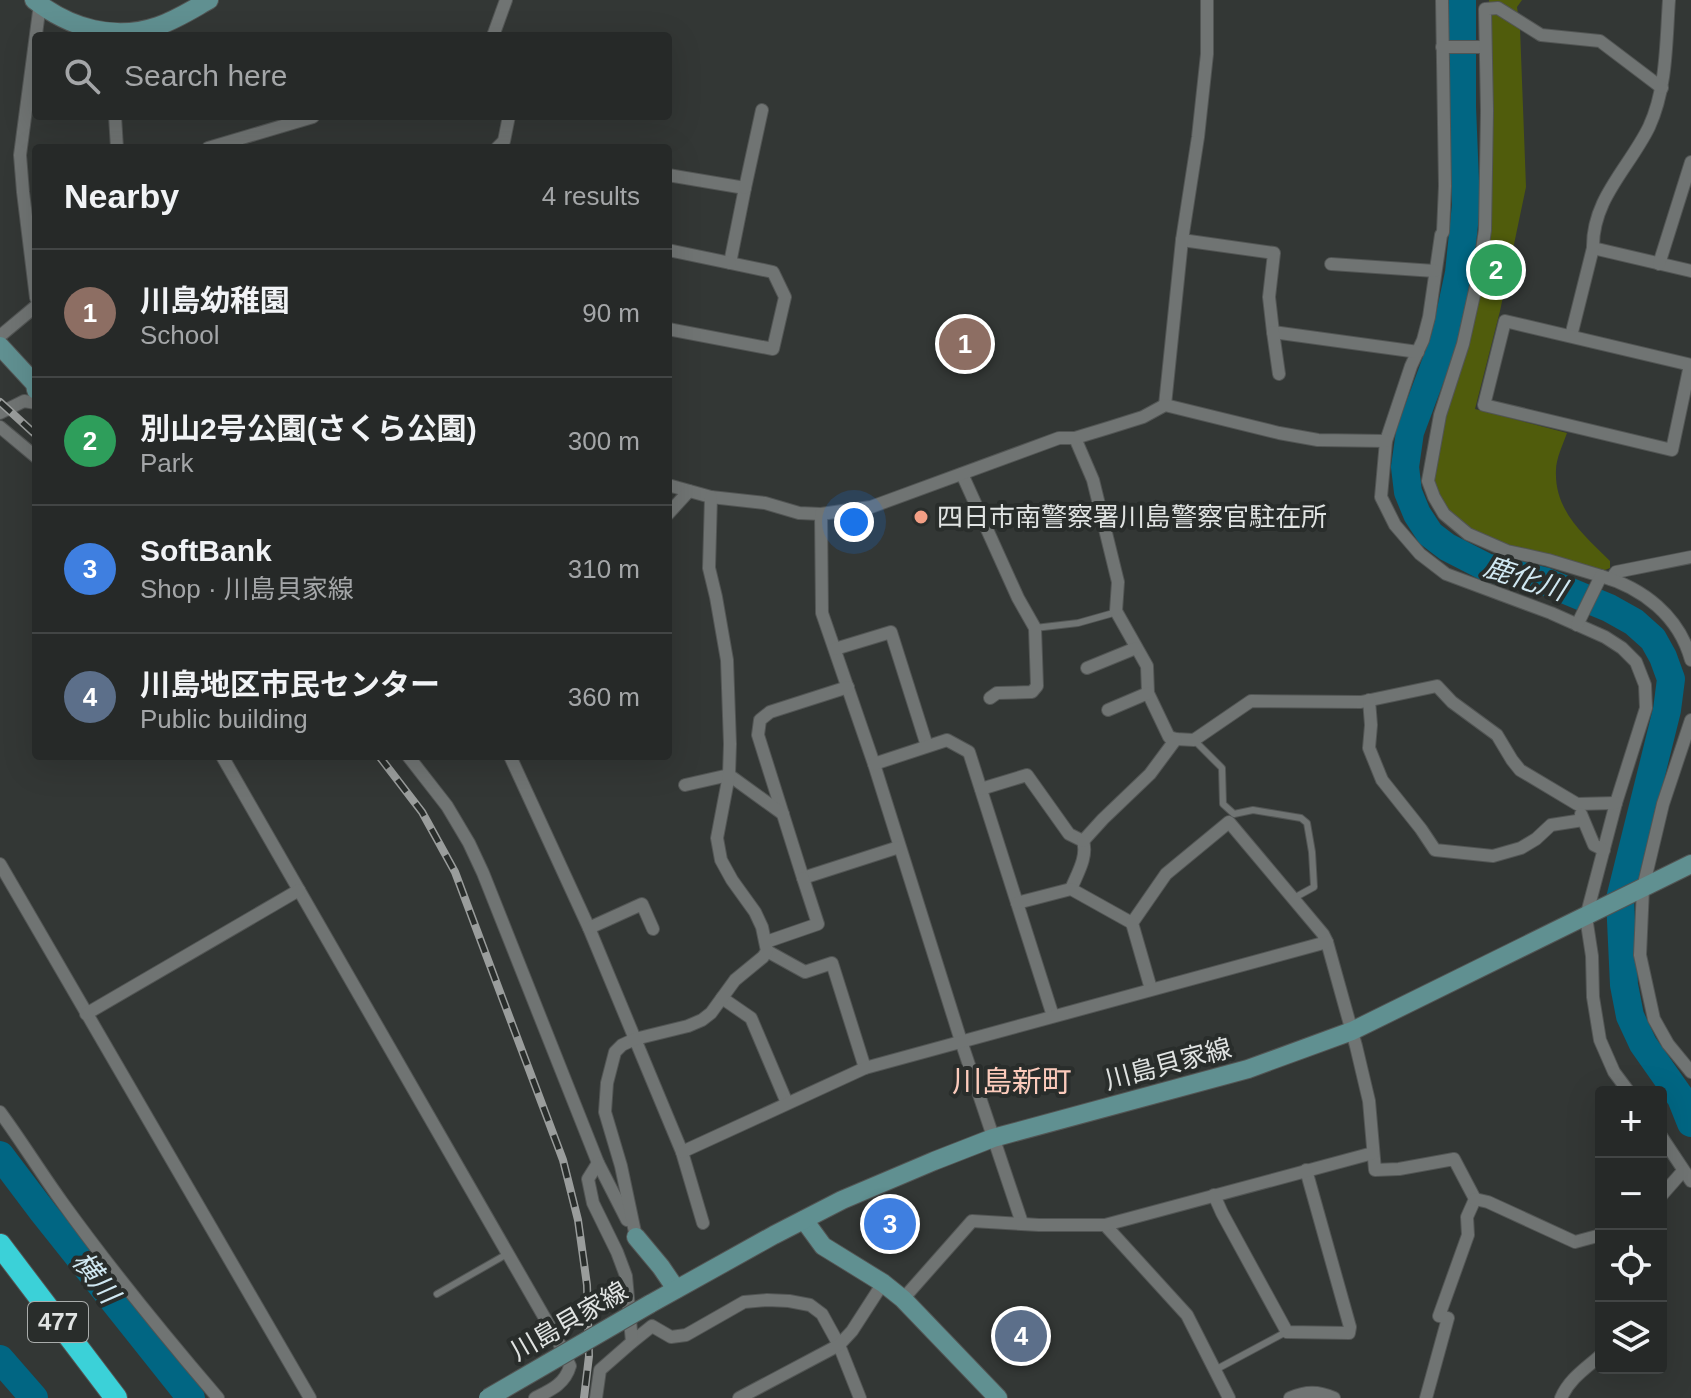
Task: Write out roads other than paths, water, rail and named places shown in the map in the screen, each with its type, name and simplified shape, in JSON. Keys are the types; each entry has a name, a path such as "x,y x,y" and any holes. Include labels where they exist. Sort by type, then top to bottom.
{"highway":[{"name":"477","path":"0,1245 116,1398"}],"main road":[{"path":"126,32 159,25 209,0"},
{"path":"39,1 54,14 79,26 102,32"},
{"path":"0,346 32,381"},
{"name":"川島貝家線","path":"488,1398 676,1289 869,1189 993,1138 1248,1069 1352,1031 1691,864"},
{"path":"804,1220 823,1246 903,1299 998,1398"},
{"path":"636,1237 676,1289"}],"street":[{"path":"494,32 506,0"},
{"path":"1165,405 1182,240 1207,54 1207,0"},
{"path":"1442,0 1443,232 1429,317 1386,441 1381,497 1395,525 1420,554 1446,574 1579,620 1622,648 1636,662 1645,685 1646,708 1616,803 1586,917 1600,1040 1614,1072 1624,1086"},
{"path":"1571,336 1603,199 1645,133 1662,88 1669,0"},
{"path":"35,32 39,1"},
{"path":"1662,88 1600,41 1541,35 1498,8 1485,5 1485,230 1463,344 1440,415 1428,481 1444,514 1468,534 1507,551 1548,560 1645,596 1664,611 1683,637 1691,660"},
{"path":"1444,47 1484,47"},
{"path":"32,58 20,155 32,265"},
{"path":"730,263 762,110"},
{"path":"115,120 117,144"},
{"path":"222,144 303,120"},
{"path":"501,144 508,120"},
{"path":"1659,264 1689,177 1691,162"},
{"path":"672,176 745,188"},
{"path":"1182,240 1274,253 1269,297 1279,374"},
{"path":"1593,248 1691,271"},
{"path":"672,251 773,272 785,297 773,349 672,330"},
{"path":"1331,264 1435,271"},
{"path":"0,336 32,309"},
{"path":"1505,321 1691,365 1672,450 1484,405 1505,321"},
{"path":"1273,332 1418,352"},
{"path":"0,413 24,401 32,402"},
{"path":"672,486 711,497 765,503 799,513 821,514 871,507 1059,438 1075,438 1143,417 1165,405 1318,440 1386,441"},
{"path":"0,427 32,454"},
{"path":"1075,438 1093,480 1118,582 1117,612 1148,671 1148,693 1169,737 1194,740 1251,701 1361,702 1437,686 1452,702 1497,735 1520,770 1577,804 1616,803"},
{"path":"962,474 1018,598 1035,628 1037,686 1032,692 997,693 990,698"},
{"path":"672,510 689,491"},
{"path":"636,1237 621,1166 605,1112 607,1083 615,1052 635,1039 696,1024 711,1013 735,980 763,957 767,947 755,912 726,870 717,838 729,775 730,744 727,660 709,568 711,497"},
{"path":"821,514 822,613 1022,1223"},
{"path":"1579,620 1603,578 1616,572 1691,557"},
{"path":"835,649 891,632 927,746"},
{"path":"1087,668 1136,648"},
{"path":"767,947 818,924 758,735 760,720 770,712 848,687"},
{"path":"1108,710 1148,693"},
{"path":"1369,700 1369,748 1382,780 1435,850 1493,856 1521,848 1551,825 1583,820"},
{"path":"1691,720 1663,804 1643,888 1640,955 1654,1019 1668,1044 1691,1072"},
{"path":"1083,841 1150,774 1176,739"},
{"path":"874,764 947,740 969,752 1053,1016"},
{"path":"224,760 570,1366 559,1386 535,1398"},
{"path":"411,760 447,806 474,853 598,1163 636,1237"},
{"path":"512,760 589,928 682,1152 703,1223"},
{"path":"685,785 729,775 783,814"},
{"path":"981,789 1027,775 1069,834 1083,841 1082,861 1071,889"},
{"path":"1577,804 1594,845 1604,850"},
{"path":"1132,923 1166,874 1231,818 1327,942 1369,1101 1375,1170 1454,1159 1475,1199 1575,1242 1595,1237"},
{"path":"803,878 899,847"},
{"path":"0,864 310,1398"},
{"path":"1017,903 1071,889 1132,923 1151,989"},
{"path":"86,1014 299,890"},
{"path":"589,928 642,904 653,929"},
{"path":"682,1152 865,1068 1327,942"},
{"path":"767,947 805,972 832,963 865,1068"},
{"path":"722,998 751,1018 787,1103"},
{"path":"0,1112 70,1213 173,1346 218,1398"},
{"path":"1667,1145 1687,1176 1667,1191"},
{"path":"903,1299 972,1221 1105,1225 1373,1153"},
{"path":"598,1163 588,1179 593,1203 612,1239 626,1276 632,1342"},
{"path":"1214,1195 1287,1331 1349,1333 1350,1327 1306,1170"},
{"path":"1426,1398 1448,1318 1439,1316 1468,1235 1467,1217 1475,1199"},
{"path":"1105,1225 1187,1315 1229,1398"},
{"path":"739,1398 839,1345 852,1331 883,1283"},
{"path":"596,1398 600,1370 652,1326 671,1337 686,1335 744,1302 767,1300 810,1305 822,1314 839,1345 860,1398"},
{"path":"1561,1398 1566,1387 1595,1360"},
{"path":"1290,1398 1316,1392 1334,1398"}],"lane":[{"path":"1035,628 1078,623 1117,612"},
{"path":"1194,740 1222,768 1223,804 1231,818 1253,810 1301,818 1307,823 1314,887 1294,898"},
{"path":"437,1294 507,1253"},
{"path":"1215,1370 1287,1331"}],"waterway":[{"name":"鹿化川","path":"1462,0 1466,205 1459,273 1445,338 1410,432 1405,467 1408,492 1430,534 1447,547 1486,567 1544,581 1609,608 1634,622 1653,639 1663,657 1671,679 1667,710 1620,899 1624,985 1630,1016 1643,1044 1681,1098 1691,1123"},
{"name":"横川","path":"0,1155 191,1398"},
{"path":"0,1359 34,1398"}],"railway":[{"path":"0,402 32,431"},
{"path":"382,760 422,812 455,872 563,1160 578,1220 587,1285 589,1356 584,1398"}],"place":[{"name":"別山2号公園(さくら公園)","path":"1496,270"},
{"name":"川島幼稚園","path":"965,344"},
{"name":"四日市南警察署川島警察官駐在所","path":"921,517"},
{"name":"SoftBank","path":"890,1224"},
{"name":"川島地区市民センター","path":"1021,1336"}],"district":[{"name":"川島新町","path":"1012,1082"}]}
